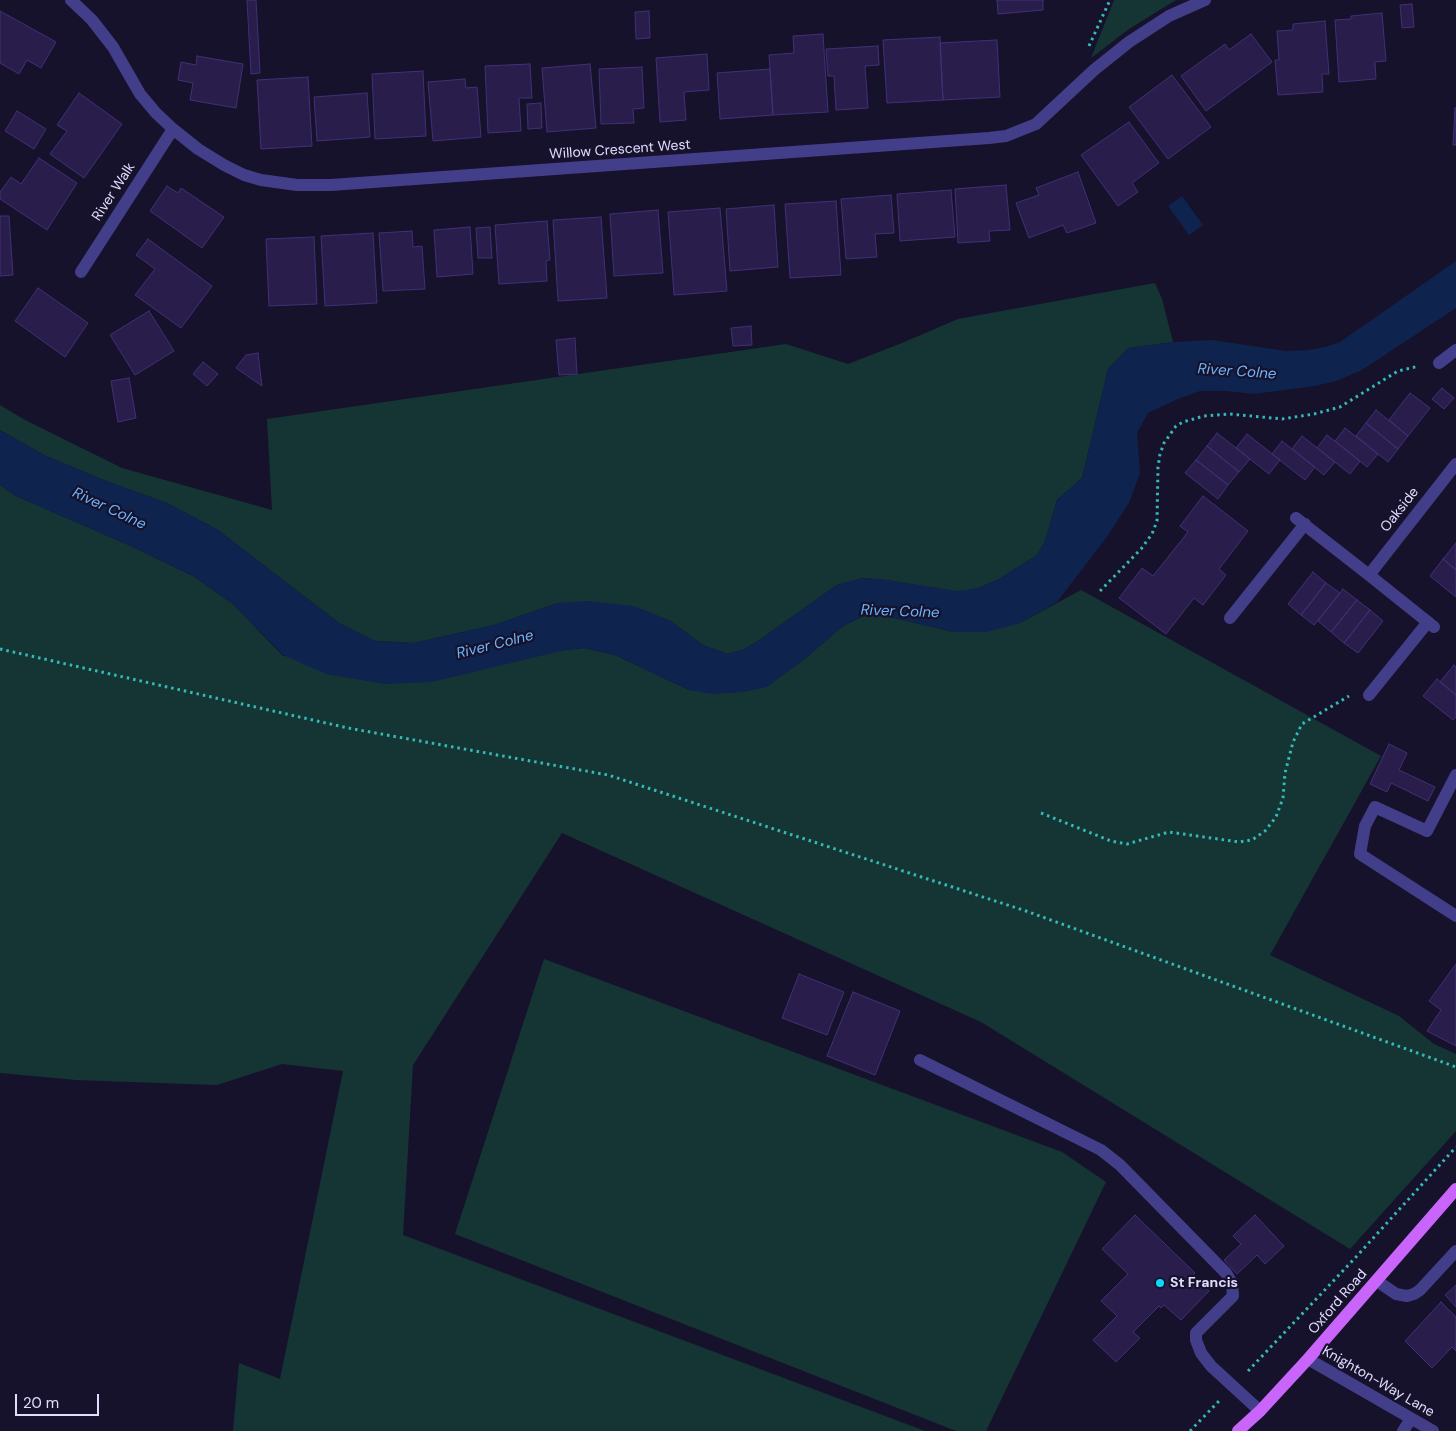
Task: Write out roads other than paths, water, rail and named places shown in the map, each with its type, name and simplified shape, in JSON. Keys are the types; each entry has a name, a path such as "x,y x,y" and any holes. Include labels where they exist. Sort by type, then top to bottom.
{"main road":[{"name":"Oxford Road","path":"1238,1431 1260,1411 1308,1359 1456,1190"}],"street":[{"name":"Willow Crescent West","path":"72,0 92,20 113,47 140,94 173,129 224,165 244,175 261,180 297,185 331,185 989,138 1018,132 1036,124 1094,70 1129,42 1169,16 1205,0"},
{"name":"River Walk","path":"80,272 173,129"},
{"path":"1439,363 1456,350"},
{"name":"Oakside","path":"1368,575 1456,464"},
{"path":"1230,618 1300,521 1431,625 1369,695"},
{"path":"1456,775 1427,831 1375,807 1365,826 1360,854 1456,916"},
{"path":"920,1060 1101,1150 1120,1165 1226,1273 1232,1283 1233,1296 1196,1334 1196,1340 1204,1358 1260,1411"},
{"path":"1376,1281 1396,1294 1407,1296 1414,1294 1456,1251"},
{"name":"Knighton-Way Lane","path":"1308,1359 1433,1431"},
{"path":"1403,1431 1411,1419"}],"water":[{"path":"1182,196 1203,225 1189,235 1168,206"},
{"name":"River Colne","path":"1456,261 1456,308 1362,370 1336,381 1315,386 1254,394 1200,391 1148,413 1137,433 1140,473 1129,503 1106,538 1057,602 1020,623 987,632 953,632 886,616 864,616 843,626 801,662 767,687 743,692 714,694 689,690 615,655 584,648 565,650 432,682 385,684 326,674 283,655 233,604 193,576 131,546 16,496 0,485 0,430 44,455 106,481 167,503 218,530 339,623 375,641 414,643 494,625 558,603 587,601 634,606 669,620 703,645 727,654 742,650 758,641 837,585 863,578 957,591 979,588 999,579 1037,555 1045,541 1057,500 1082,478 1108,369 1128,348 1173,342 1212,340 1286,351 1325,347 1340,342"}],"place":[{"name":"St Francis","path":"1160,1283"}]}
